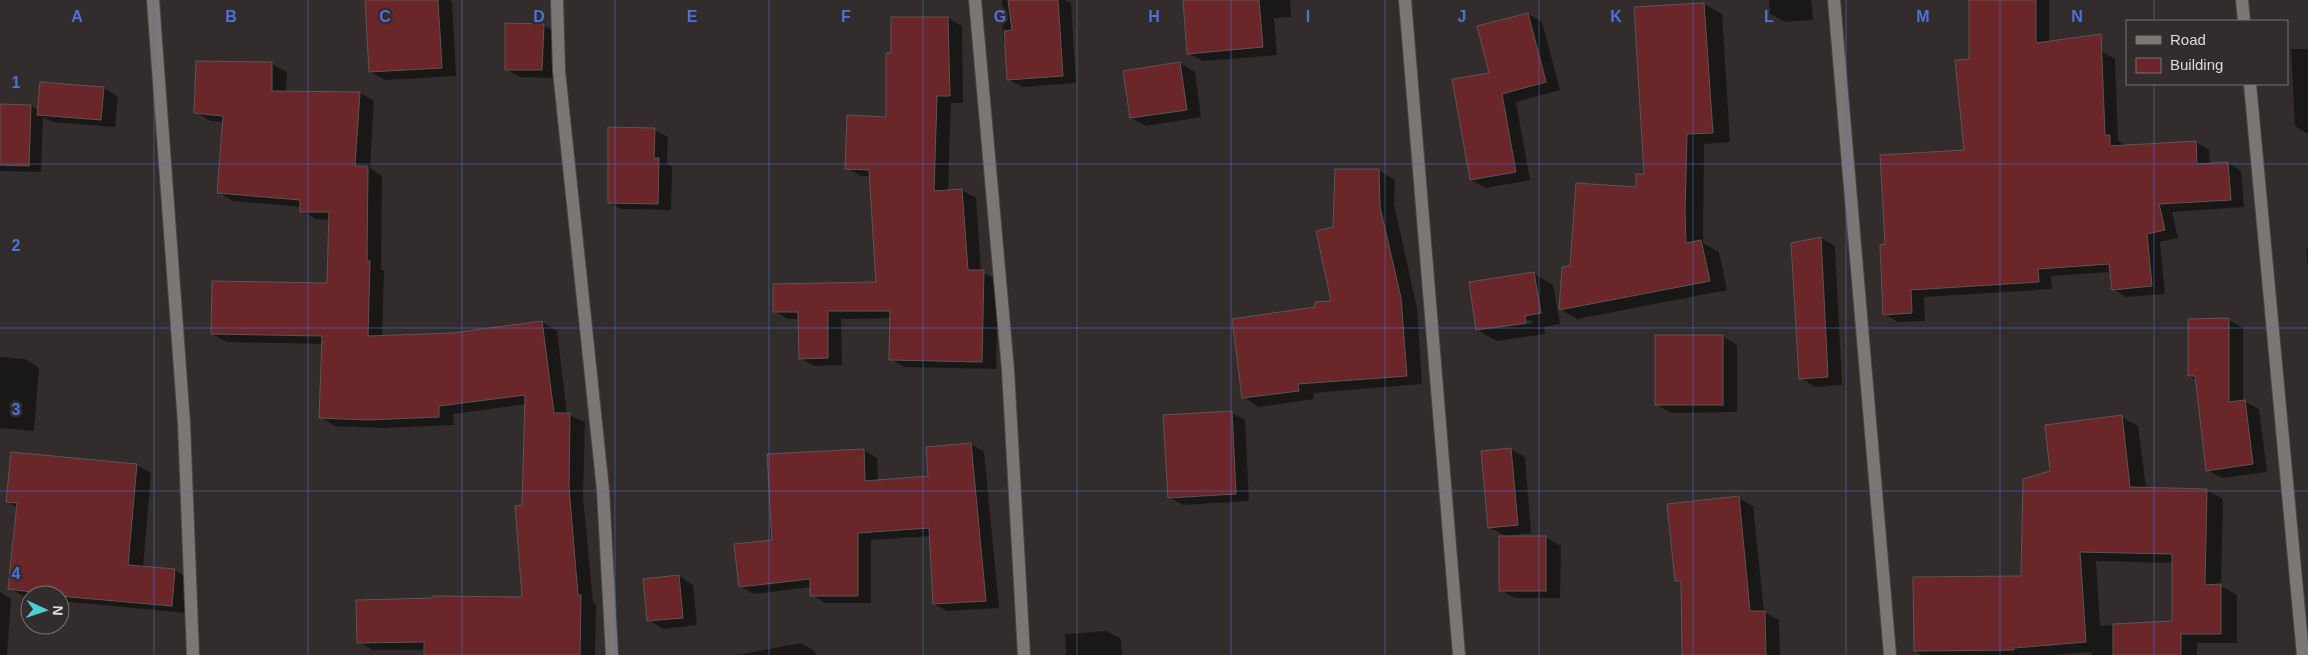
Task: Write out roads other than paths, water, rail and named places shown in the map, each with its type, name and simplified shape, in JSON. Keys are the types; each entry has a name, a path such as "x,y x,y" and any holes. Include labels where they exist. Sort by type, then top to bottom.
{"street":[{"path":"153,0 184,423 193,655"},
{"path":"557,0 559,71 603,490 612,655"},
{"path":"975,0 1008,370 1024,655"},
{"path":"1405,0 1459,655"},
{"path":"1834,0 1890,655"},
{"path":"2242,0 2244,20"},
{"path":"2250,85 2303,655"}]}
